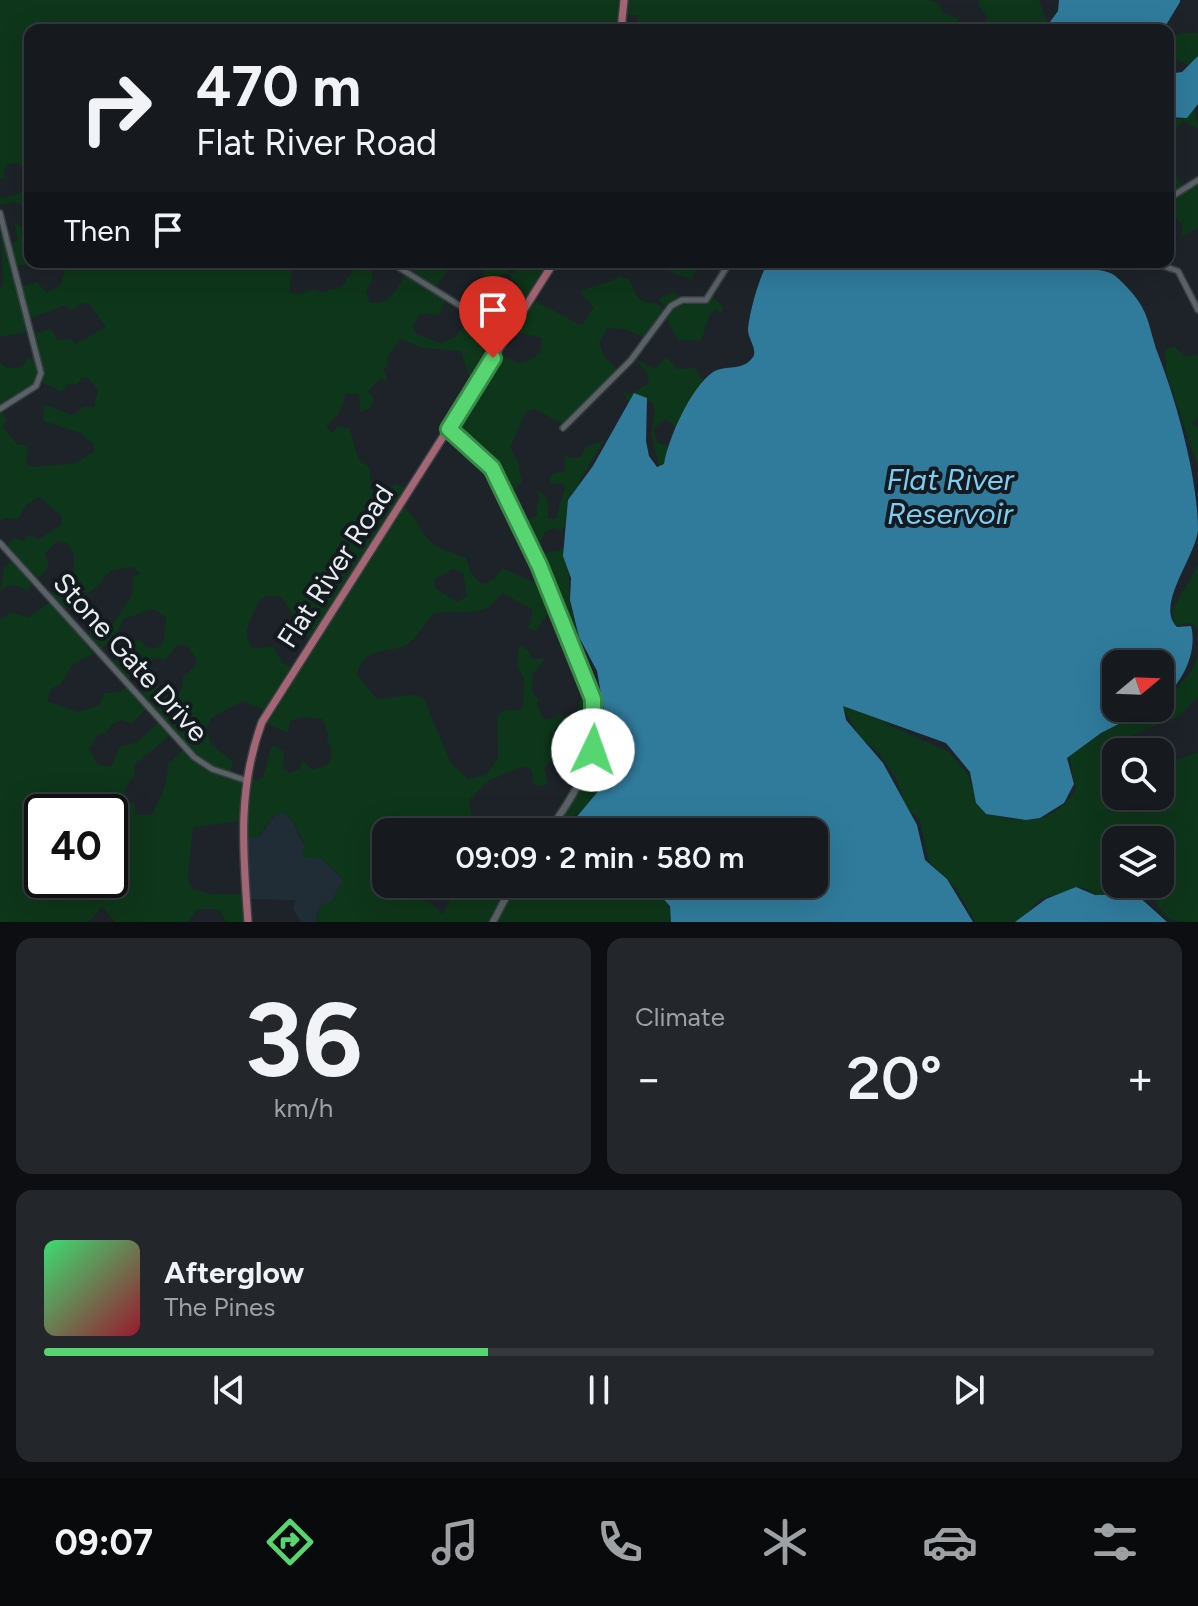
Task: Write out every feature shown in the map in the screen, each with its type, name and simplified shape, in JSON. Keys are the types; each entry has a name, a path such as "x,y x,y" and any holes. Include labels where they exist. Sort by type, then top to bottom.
{"main road":[{"path":"622,24 624,0"},
{"name":"Flat River Road","path":"248,922 242,808 245,780 265,716 550,268"}],"street":[{"path":"1174,195 1198,180"},
{"path":"0,213 4,241 41,375 36,386 0,409"},
{"path":"400,268 507,335"},
{"path":"563,428 631,360 671,306 682,300 706,300 726,268"},
{"path":"1169,268 1178,271 1198,310"},
{"path":"449,429 492,468 539,565 593,699 595,720 589,765 557,818"},
{"name":"Stone Gate Drive","path":"0,543 197,759 212,769 245,780"},
{"path":"493,922 506,898"}],"shaded area":[{"path":"283,812 294,823 298,835 313,856 321,858 344,880 331,902 317,912 316,922 301,922 293,908 296,900 247,899 244,838 260,836 274,816"}],"green space":[{"path":"0,0 929,0 939,4 943,13 957,18 958,24 637,24 638,15 624,15 622,24 24,24 24,170 19,163 8,164 4,177 0,179"},
{"path":"979,0 1039,0 1047,24 984,24 988,17 979,7"},
{"path":"1198,33 1198,61 1188,67 1186,63 1174,60 1174,36"},
{"path":"1195,105 1198,129 1184,121 1174,130 1174,120 1182,119"},
{"path":"1174,172 1183,188 1198,181 1198,228 1180,238 1183,225 1174,216"},
{"path":"24,188 24,205 15,202 0,205 0,198 19,194"},
{"path":"0,214 9,244 18,241 14,220 24,231 24,265 15,265 20,286 37,282 47,293 61,284 65,268 292,268 289,292 299,294 313,289 322,292 341,287 355,268 371,268 373,279 366,292 370,303 378,303 393,294 406,273 400,268 447,268 434,290 446,298 439,315 420,314 413,325 416,334 441,343 455,337 472,315 461,306 471,291 484,282 483,268 504,268 509,273 515,273 519,268 551,268 532,299 578,324 583,324 594,307 580,293 619,276 629,279 638,298 647,303 655,302 665,312 667,309 658,299 673,292 683,300 710,294 722,306 722,314 715,310 710,314 701,341 678,340 665,316 647,339 625,329 608,328 599,342 604,356 620,372 564,425 535,409 526,412 510,447 518,462 522,482 508,496 488,462 449,429 477,381 469,376 461,351 422,348 400,339 387,358 388,367 383,369 388,381 380,379 368,391 374,399 371,407 360,413 359,394 346,394 339,413 326,427 333,433 338,426 350,429 358,458 370,468 371,490 381,493 396,484 409,490 401,505 432,543 466,557 471,573 482,584 493,580 502,568 535,583 544,578 521,524 537,515 536,506 540,499 537,491 547,499 548,519 556,519 565,487 562,483 551,484 549,479 553,473 565,471 565,454 571,458 581,457 586,447 604,440 580,480 569,521 561,531 554,528 545,532 535,554 561,550 567,540 570,606 579,633 565,621 559,609 548,614 535,631 528,628 533,610 502,593 488,607 480,610 435,613 409,643 366,658 357,675 376,698 413,695 424,699 451,763 468,779 486,775 498,758 497,717 502,711 523,709 524,679 517,666 519,645 528,650 532,659 545,659 533,674 532,692 539,699 537,704 543,719 554,718 558,714 563,717 576,715 580,699 602,693 606,751 603,779 594,807 570,818 558,818 579,785 562,775 560,762 554,759 544,768 548,783 543,787 534,785 531,769 524,766 488,781 469,800 474,818 372,818 372,898 424,898 443,914 451,898 665,898 674,922 316,922 320,905 331,902 344,880 321,858 303,857 302,848 306,847 294,823 283,812 274,816 257,838 244,838 242,821 193,827 188,878 192,889 212,894 245,894 248,922 226,922 219,909 197,909 188,922 115,922 102,907 89,922 0,922 0,620 10,612 28,617 52,601 48,595 74,572 74,555 67,543 57,541 45,553 49,567 26,591 13,586 0,592 4,567 14,558 5,546 14,538 23,541 29,535 39,539 62,524 61,515 39,497 26,505 18,519 4,518 0,521 0,363 8,368 22,367 27,359 37,356 32,334 51,329 58,340 71,339 75,344 106,327 89,303 71,311 66,305 29,319 32,331 0,337 0,288 3,284","holes":["507,273 518,285 520,294 504,309 491,301 491,294 501,274","511,331 542,338 540,353 520,363 498,352","82,378 88,378 98,390 94,407 84,407 72,415 44,404 43,421 80,433 94,445 94,451 76,463 32,467 26,464 28,445 18,445 3,427 7,420 1,409 40,381 62,392 68,384 77,384","133,567 140,574 133,576 133,593 112,624 103,631 95,629 86,636 63,610 98,586 110,571","453,569 463,573 467,596 457,602 435,588 434,580","281,597 313,641 295,669 283,663 272,646 254,649 248,639 249,622 261,599","153,609 166,617 164,641 157,648 150,649 138,639 111,663 127,681 155,658 165,660 176,646 187,645 196,659 195,666 183,677 182,688 176,696 166,696 155,682 140,694 129,684 121,692 104,693 100,705 78,712 47,701 51,689 61,684 72,665 100,650 118,632 123,619","243,701 267,711 263,722 288,733 290,721 302,717 323,719 329,738 326,742 332,748 329,764 312,770 302,760 300,770 289,773 283,768 284,750 272,745 263,777 258,780 230,774 233,762 211,744 206,729 211,718","149,706 160,721 137,742 119,747 112,766 98,765 89,749 98,734 106,733 111,725 122,720 131,724","583,720 595,721 591,757 580,754 560,760 550,736"]},
{"path":"667,268 697,268 691,279 672,273"},
{"path":"1174,346 1184,356 1198,355 1198,418 1192,423 1198,427 1198,467 1166,372 1165,350"},
{"path":"666,357 678,369 695,368 703,380 677,427 665,419 653,429 658,443 671,446 661,473 651,433 655,411 652,403 640,398 629,403 622,391 631,394 649,383 647,373 634,358 655,369"},
{"path":"1198,565 1198,630 1191,623 1174,626 1173,609"},
{"path":"1198,655 1198,697 1174,718 1174,691 1192,670"},
{"path":"839,702 862,707 889,725 949,752 967,773 983,812 1010,819 1046,816 1067,801 1076,789 1069,756 1125,722 1164,722 1128,738 1102,738 1102,810 1174,810 1174,760 1198,752 1198,922 1170,919 1161,911 1154,898 1174,898 1174,826 1102,826 1102,894 1097,895 1082,887 1040,899 1019,922 975,922 956,888 929,862 920,821 905,804 896,778 878,752 860,737"}],"water":[{"path":"1059,0 1180,0 1167,24 1048,24 1058,11"},
{"path":"1198,56 1198,104 1187,118 1174,117 1174,73 1182,72"},
{"name":"Flat River Reservoir","path":"765,268 1094,269 1114,275 1133,294 1147,318 1185,441 1197,510 1195,542 1170,607 1171,618 1177,627 1191,626 1193,636 1190,657 1175,686 1174,650 1102,650 1102,722 1123,722 1101,733 1067,758 1074,784 1064,803 1040,818 1026,820 986,814 976,803 970,772 946,743 843,706 846,720 883,763 917,825 925,860 947,879 973,922 671,922 670,906 662,898 828,898 828,818 576,818 600,789 608,734 597,671 579,637 570,600 571,578 563,556 568,500 593,466 634,393 647,398 646,441 649,456 657,467 664,464 682,414 705,379 718,370 744,365 753,357 748,328 755,294"},
{"path":"1076,887 1102,895 1102,898 1140,898 1167,922 1015,922 1046,899"}],"route":[{"path":"493,358 449,429 474,448 492,468 539,565 593,699 593,750"}]}
